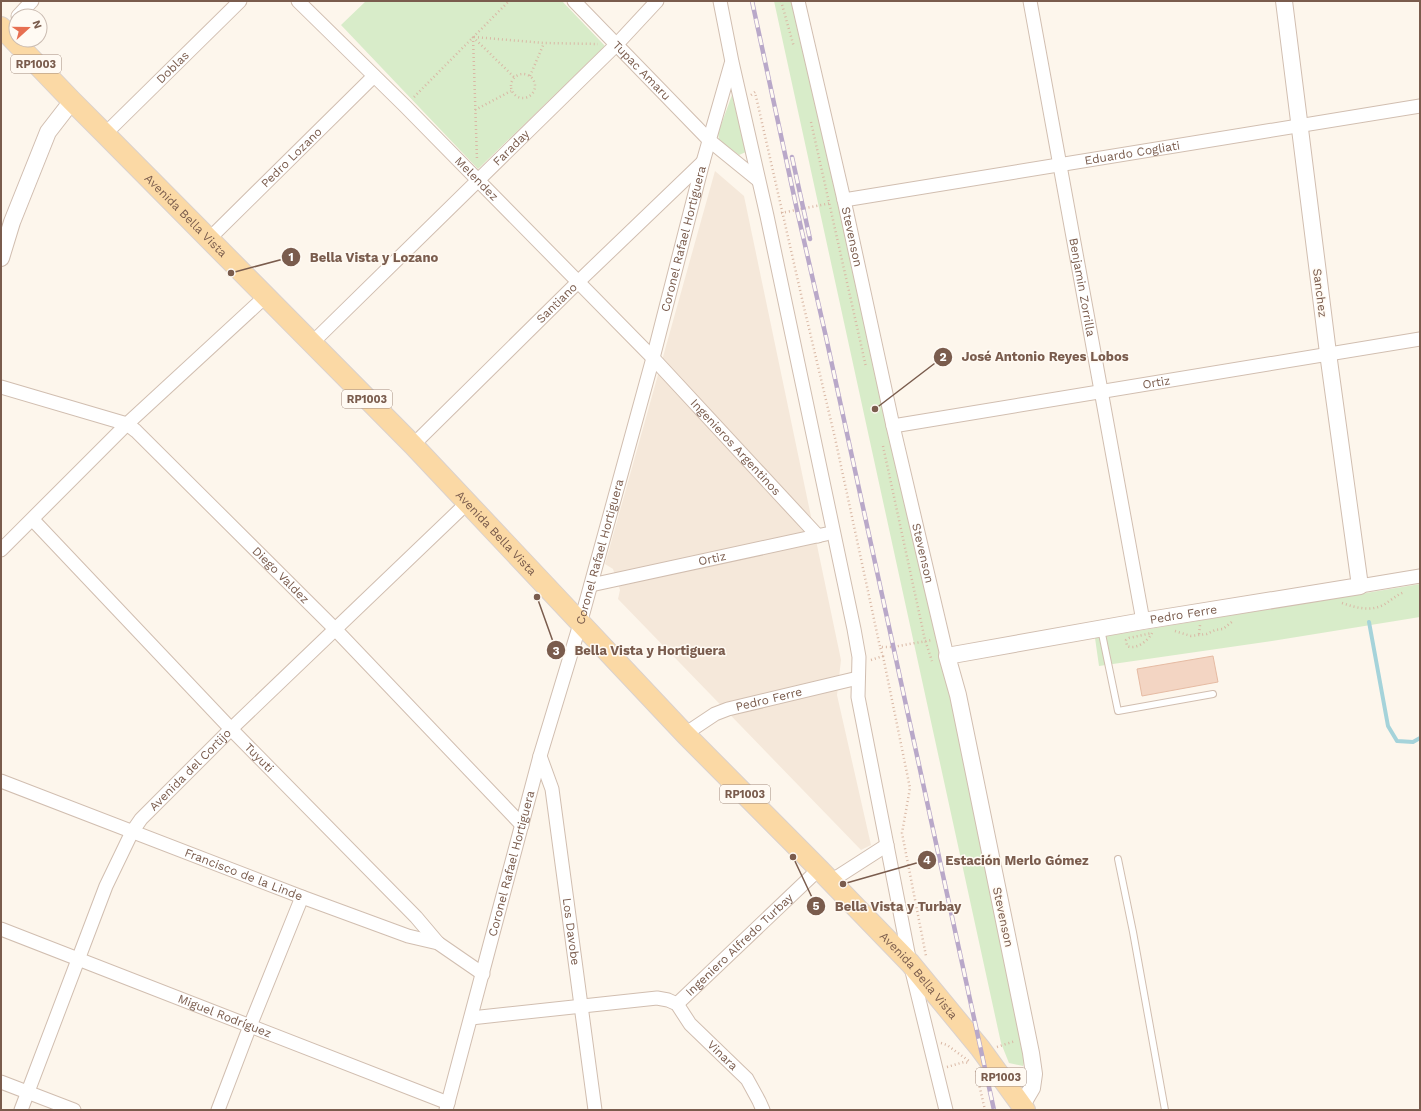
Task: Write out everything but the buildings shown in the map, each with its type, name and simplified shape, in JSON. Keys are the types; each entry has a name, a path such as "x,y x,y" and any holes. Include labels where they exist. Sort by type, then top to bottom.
{"main road":[{"name":"Avenida Bella Vista","path":"30,48 72,101 413,445 685,734 825,875 919,962 983,1052"},
{"name":"RP1003","path":"983,1052 1023,1107"}],"street":[{"name":"Doblas","path":"106,134 240,1"},
{"name":"Melendez","path":"298,1 405,106 653,358"},
{"name":"Tupac Amaru","path":"574,1 710,141 758,180"},
{"name":"Faraday","path":"312,343 617,44 657,1"},
{"path":"720,1 854,629 859,657 858,698 887,845 919,962 929,1041 946,1110"},
{"name":"Stevenson","path":"798,1 942,639 940,659 958,695 1031,1053 1034,1074 1032,1088 1023,1107"},
{"name":"Benjamin Zorrilla","path":"1030,1 1143,621"},
{"name":"Sanchez","path":"1284,1 1328,353 1360,586"},
{"name":"Coronel Rafael Hortiguera","path":"447,1106 540,756 580,624 653,358 703,162 732,62"},
{"name":"Pedro Lozano","path":"209,239 374,76"},
{"path":"1,258 7,220 48,132 72,101"},
{"name":"Eduardo Cogliati","path":"844,200 1420,106"},
{"name":"Santiano","path":"413,445 578,282 703,162"},
{"path":"1,550 127,424 266,296"},
{"name":"Ortiz","path":"893,426 1420,339"},
{"name":"Ingenieros Argentinos","path":"653,358 818,536"},
{"name":"Diego Valdez","path":"1,387 127,424 136,431 335,629 522,825"},
{"name":"Avenida del Cortijo","path":"21,1110 110,875 132,832 141,819 231,729 467,503"},
{"name":"Tuyuti","path":"32,520 231,729 416,917 438,943"},
{"name":"Ortiz","path":"591,584 833,533"},
{"name":"Pedro Ferre","path":"940,659 1143,621 1420,576"},
{"name":"Pedro Ferre","path":"685,734 715,714 728,709 858,678"},
{"name":"Los Davobe","path":"540,756 552,788 595,1110"},
{"name":"Francisco de la Linde","path":"1,781 302,897 408,936 438,943 483,974"},
{"name":"Ingeniero Alfredo Turbay","path":"677,1004 825,875 887,845"},
{"path":"218,1110 302,897"},
{"name":"Miguel Rodríguez","path":"1,929 250,1026 447,1106"},
{"path":"471,1018 657,998 668,1000 677,1004"},
{"name":"Vinara","path":"677,1004 690,1024 747,1079 759,1101 762,1110"},
{"path":"1,1082 74,1110"}],"lane":[{"path":"1101,629 1118,711 1213,694"},
{"path":"1118,859 1133,932 1165,1110"}],"path":[{"path":"405,106 509,1"},
{"path":"781,1 794,48"},
{"path":"473,37 544,43 617,44"},
{"path":"473,37 514,77"},
{"path":"473,37 477,180"},
{"path":"530,76 544,43"},
{"path":"522,73 530,76 535,82 532,94 525,98 517,97 511,91 510,83 518,74 522,73"},
{"path":"475,110 511,91"},
{"path":"741,102 755,92 835,438 883,656 910,788 902,833 926,956 919,962"},
{"path":"811,120 866,367"},
{"path":"767,216 844,200"},
{"path":"882,442 925,640 940,659"},
{"path":"1172,630 1191,636 1207,634 1215,630 1224,629 1235,619"},
{"path":"1199,634 1200,625"},
{"path":"1152,633 1149,639 1135,646 1127,646 1126,640 1129,638 1152,633"},
{"path":"880,647 893,647 925,640 942,639"},
{"path":"859,663 883,656"},
{"path":"985,1110 983,1052 1018,1040"},
{"path":"929,1041 947,1045 971,1063 964,1062 947,1067"}],"shaded area":[{"path":"715,171 744,196 841,660 837,695 871,845 861,850 618,599 620,590 613,569 605,564"}],"green space":[{"path":"366,1 562,1 605,46 478,169 341,25"},
{"path":"774,1 793,1 942,653 1026,1056 1023,1066 1009,1063 1001,1043"},
{"path":"732,95 746,152 739,155 719,140 718,133"},
{"path":"1420,584 1420,617 1272,641 1099,666 1095,638"}],"waterway":[{"path":"1369,622 1388,726 1397,741 1413,742 1420,738"}],"railway":[{"path":"752,1 994,1110"},
{"path":"792,157 810,239"}],"place":[{"name":"Bella Vista y Lozano","path":"231,273"},
{"name":"José Antonio Reyes Lobos","path":"875,409"},
{"name":"Bella Vista y Hortiguera","path":"537,597"},
{"name":"Bella Vista y Turbay","path":"793,857"},
{"name":"Estación Merlo Gómez","path":"843,884"}]}
